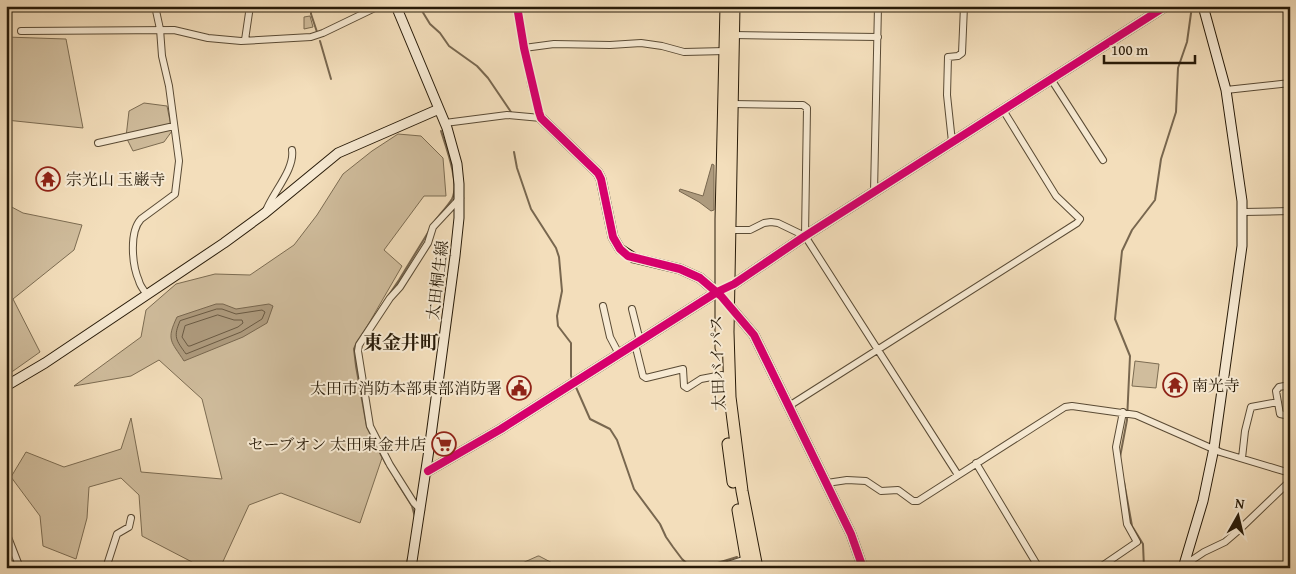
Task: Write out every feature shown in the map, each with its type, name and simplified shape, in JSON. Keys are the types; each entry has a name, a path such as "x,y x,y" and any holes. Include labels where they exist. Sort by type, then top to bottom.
{"highway":[{"name":"太田バイパス","path":"726,6 722,375 730,464 747,564"},
{"name":"太田バイパス","path":"734,6 729,230 722,291 729,305 732,406 742,491 756,568"}],"street":[{"path":"147,295 139,282 135,266 133,251 134,231 141,219 169,200 177,191 179,162 169,86 162,56 160,30 155,6"},
{"path":"245,40 250,6"},
{"path":"21,32 178,30 208,38 231,40 314,37 379,6"},
{"name":"太田桐生線","path":"396,6 445,122 457,164 460,198 455,256 421,510 411,568"},
{"path":"517,6 531,84 541,118 598,173 601,179 613,237 620,249 634,258 666,265 690,273 722,291"},
{"path":"874,192 878,6"},
{"path":"952,142 947,95 948,57 958,56 962,53 964,6"},
{"path":"1183,565 1203,501 1214,448 1242,246 1243,212 1226,90 1203,6"},
{"path":"428,471 501,429 722,291 1161,8"},
{"path":"733,35 878,37"},
{"path":"524,48 554,44 610,45 641,43 684,52 725,52"},
{"path":"1052,79 1103,160"},
{"path":"1226,90 1290,83"},
{"path":"732,104 803,105 807,108 805,236"},
{"path":"6,386 45,363 265,214 338,153 440,109"},
{"path":"789,406 1078,223 1080,219 1056,196 1004,110"},
{"path":"445,122 507,115 541,118"},
{"path":"98,143 174,126"},
{"path":"265,214 268,202 292,163 292,150"},
{"path":"421,510 414,503 390,466 370,426 358,351 359,345 428,243 433,227 460,198"},
{"path":"1243,212 1290,211"},
{"path":"729,230 750,230 764,222 771,222 778,223 805,236 958,475"},
{"path":"729,305 754,336 851,534 863,568"},
{"path":"603,306 610,337 619,354"},
{"path":"632,309 643,376 646,378 683,369 684,386 687,388 700,379 722,375"},
{"path":"1290,385 1278,387 1276,391 1280,414 1290,416"},
{"path":"1242,458 1245,431 1251,407 1278,402"},
{"path":"827,483 847,480 866,481 882,492 898,490 916,501 1067,406 1123,412 1148,420 1214,448 1290,473"},
{"path":"1099,568 1137,542 1127,524 1116,447 1123,412"},
{"path":"976,463 1040,568"},
{"path":"1183,565 1225,542 1290,481"},
{"path":"106,568 117,534 129,527 131,518"},
{"path":"6,532 20,568"},
{"path":"718,568 747,564"}],"shaded area":[{"path":"310,16 313,27 304,29 304,17"},
{"path":"6,37 66,39 83,128 6,120"},
{"path":"144,103 167,106 172,131 164,142 133,151 126,137 129,111"},
{"path":"398,134 421,136 443,158 446,196 424,196 384,250 402,266 354,349 367,427 382,458 360,523 281,493 249,505 220,568 199,568 192,562 142,536 139,495 121,478 89,487 87,518 76,559 43,546 40,516 11,477 26,452 64,467 121,449 131,418 141,472 222,479 202,399 159,360 131,376 74,386 141,337 146,310 176,284 215,274 250,275 294,245 317,215 343,174 372,151"},
{"path":"6,204 23,213 82,225 74,250 13,299 40,352 6,376"},
{"path":"1135,361 1159,364 1156,388 1132,386"},
{"path":"538,556 562,568 511,568"}],"water":[{"path":"712,164 714,165 714,210 711,211 679,191 680,189 703,196"},
{"path":"216,304 223,304 236,309 269,304 273,306 267,323 243,337 184,361 173,344 171,336 177,317"}],"waterway":[{"path":"311,6 311,14 317,32"},
{"path":"419,6 430,24 440,33 449,46 477,66 488,78 511,112"},
{"path":"1120,457 1127,420 1130,356 1115,319 1122,251 1132,230 1155,200 1161,159 1176,112 1178,68 1187,42 1192,6"},
{"path":"320,41 331,79"},
{"path":"435,221 452,199 454,192 451,165 441,131"},
{"path":"514,152 517,168 531,209 556,248 559,257 562,291 557,316 558,326 571,343 571,376 573,381"},
{"path":"386,464 367,427 354,349 429,231"},
{"path":"575,385 590,419 610,429 617,440 634,489 660,524 673,547 692,568"},
{"path":"395,479 412,506 415,517"},
{"path":"1124,482 1132,526 1143,544 1144,568"},
{"path":"701,568 737,557"},
{"path":"406,568 408,558"}],"cycle path":[{"path":"517,6 524,48 541,118 598,173 601,179 613,237 620,249 628,256 680,269 700,278 721,296 754,335 851,534 863,568"},
{"path":"428,471 501,429 717,292 734,284 805,236 1166,6"}],"place":[{"name":"宗光山 玉巌寺","path":"48,179"},
{"name":"南光寺","path":"1175,385"},
{"name":"太田市消防本部東部消防署","path":"519,388"},
{"name":"セーブオン 太田東金井店","path":"444,444"}],"district":[{"name":"東金井町","path":"401,342"}]}
